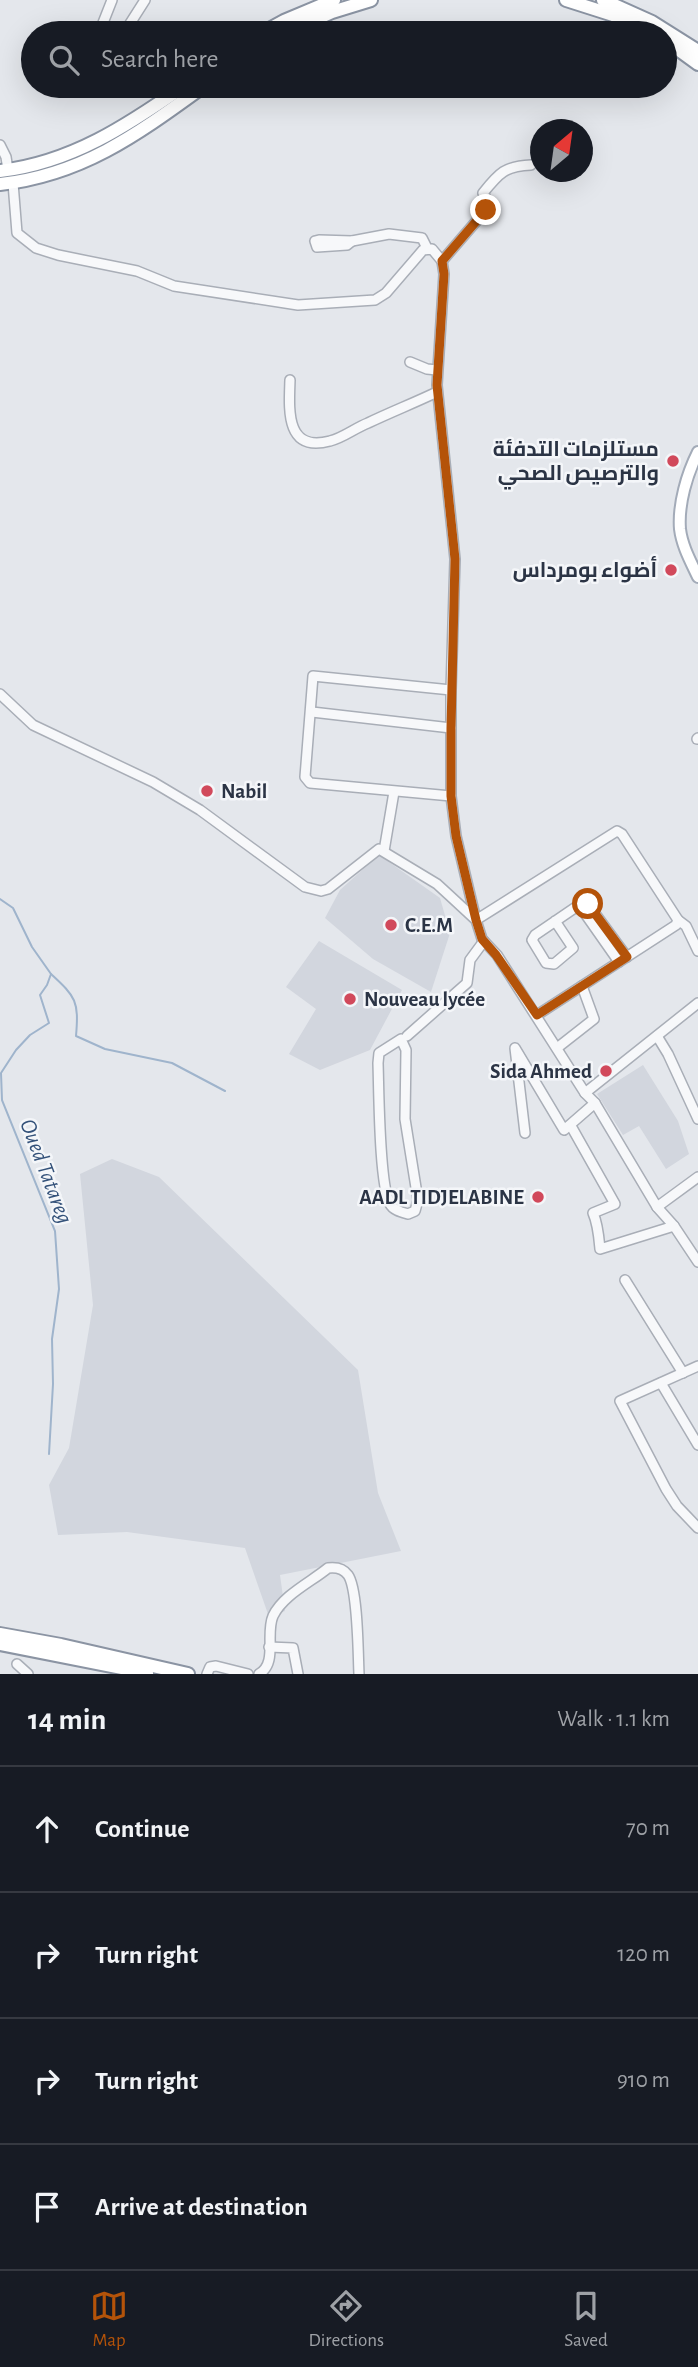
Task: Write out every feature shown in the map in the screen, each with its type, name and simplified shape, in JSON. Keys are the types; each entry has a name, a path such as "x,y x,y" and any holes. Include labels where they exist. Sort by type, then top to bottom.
{"highway":[{"path":"284,21 334,0"},
{"path":"312,21 371,0"},
{"path":"566,0 627,21"},
{"path":"603,0 650,21"},
{"path":"677,38 698,51"},
{"path":"677,49 698,64"},
{"path":"5,177 69,155 134,121 167,98"},
{"path":"5,177 67,169 118,146 187,98"},
{"path":"0,1634 188,1674"},
{"path":"0,1644 153,1674"}],"main road":[{"path":"698,453 683,495 680,529 686,552 698,577"}],"street":[{"path":"104,21 112,0"},
{"path":"132,21 145,0"},
{"path":"0,145 6,158 5,177 17,233 36,248 58,256 116,265 174,286 260,297 298,305 372,301 386,293 427,248"},
{"path":"442,261 486,210 488,202 482,196 483,193 502,171 530,164"},
{"path":"352,242 388,234 424,238 427,248 435,252 442,261 444,274 437,392 455,559 451,796 456,836 476,920 484,941 537,1015 585,1093 595,1103 657,1207 674,1226 698,1262"},
{"path":"410,362 438,370"},
{"path":"290,380 288,415 299,437 310,442 332,441 437,392"},
{"path":"451,690 317,674 312,679 312,712 304,777 306,781 451,796"},
{"path":"0,694 33,725 153,782 200,810 305,887 321,891 328,889 379,849 437,884 476,920"},
{"path":"312,712 451,728"},
{"path":"384,851 394,792"},
{"path":"476,920 617,831 622,834 678,920 686,926 698,951"},
{"path":"555,921 573,948 550,964 546,963 532,940 534,936 555,921 579,905 588,904 623,959"},
{"path":"537,1015 676,925 678,920"},
{"path":"404,1038 405,1119 418,1200 415,1211 408,1214 396,1210 388,1201 383,1174 379,1054 404,1038 467,983 470,960 484,941"},
{"path":"557,1048 594,1019 582,986"},
{"path":"585,1093 698,1003"},
{"path":"657,1036 698,1119"},
{"path":"525,1133 515,1048 564,1130 595,1103"},
{"path":"571,1126 615,1204 593,1213 597,1222 596,1236 600,1249 674,1226"},
{"path":"657,1207 698,1177"},
{"path":"625,1280 683,1373"},
{"path":"698,1366 620,1401 666,1489 677,1506 698,1528"},
{"path":"661,1383 698,1445"},
{"path":"259,1674 268,1667 271,1622 281,1605 328,1568 341,1568 350,1577 354,1593 359,1674"},
{"path":"270,1647 293,1648 298,1674"},
{"path":"17,1664 28,1674"},
{"path":"207,1674 210,1667 216,1665 248,1674"}],"shaded area":[{"name":"C.E.M","path":"379,855 440,898 450,933 431,992 373,959 325,918 340,890"},
{"name":"Nouveau lycée","path":"319,941 402,990 370,1050 320,1070 289,1054 316,1009 286,987"},
{"path":"643,1065 678,1121 689,1154 666,1169 639,1126 623,1135 597,1094"},
{"path":"112,1159 159,1177 358,1370 378,1493 401,1551 280,1575 285,1611 269,1617 245,1548 127,1532 58,1535 49,1485 69,1448 93,1305 80,1174"}],"waterway":[{"name":"Oued Tatareg","path":"0,899 13,908 32,947 51,974 40,995 49,1023 30,1035 1,1073 2,1100 55,1231 59,1289 52,1339 53,1384 49,1454"},
{"path":"51,974 74,1000 77,1015 76,1036 105,1049 172,1063 225,1091"}],"place":[{"name":"مستلزمات التدفئة والترصيص الصحي","path":"673,461"},
{"name":"أضواء بومرداس","path":"671,570"},
{"name":"Nabil","path":"207,791"},
{"name":"C.E.M","path":"391,925"},
{"name":"Nouveau lycée","path":"350,999"},
{"name":"Sida Ahmed","path":"606,1071"},
{"name":"AADL TIDJELABINE","path":"538,1197"}],"route":[{"path":"486,210 442,261 444,274 437,385 455,559 451,796 456,836 482,939 537,1015 627,957 588,904"}]}
